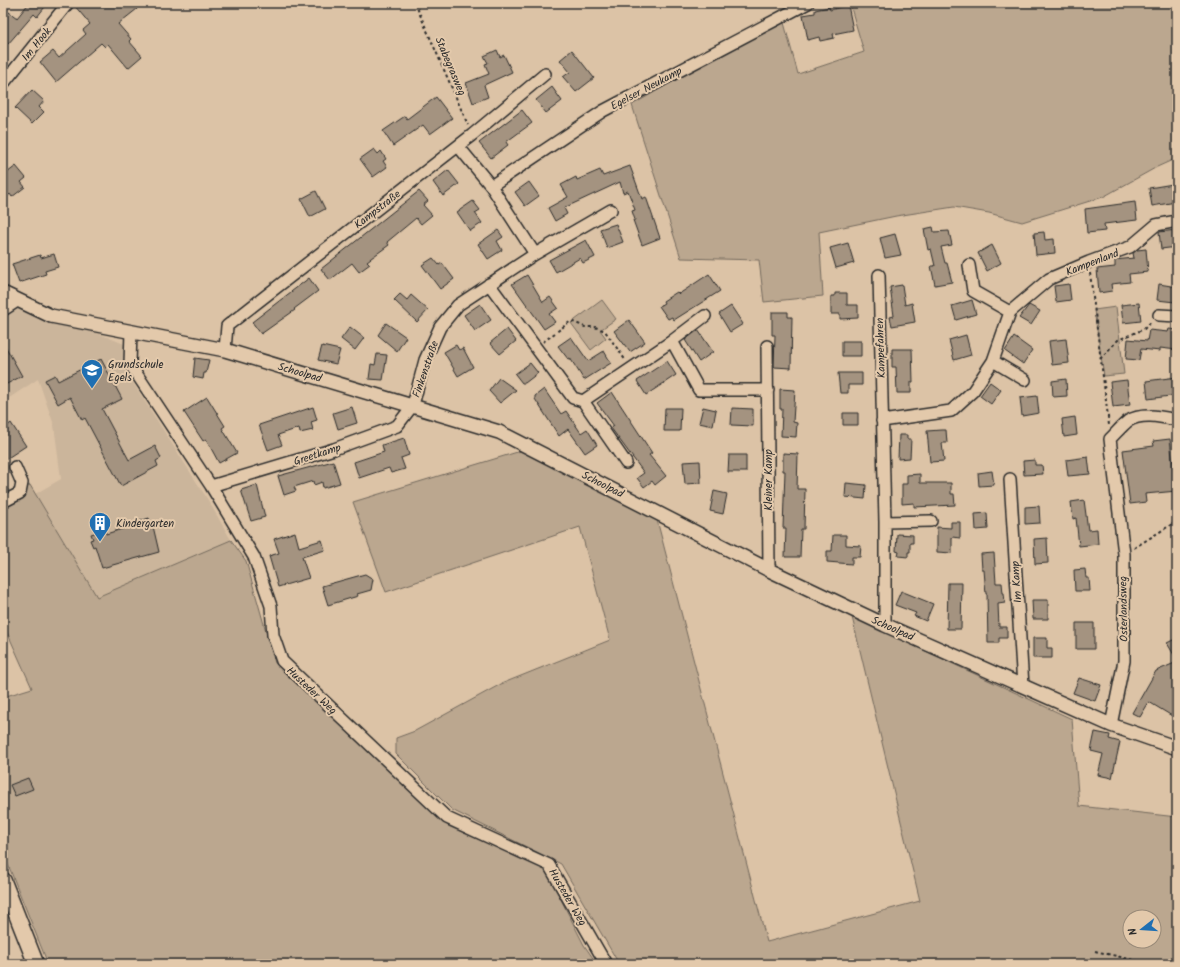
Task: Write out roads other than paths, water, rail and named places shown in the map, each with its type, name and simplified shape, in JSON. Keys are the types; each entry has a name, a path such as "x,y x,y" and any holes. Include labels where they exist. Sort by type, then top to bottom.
{"main road":[{"path":"3,880 36,964"}],"street":[{"name":"Im Hook","path":"3,84 68,3"},
{"name":"Egelser Neukamp","path":"492,186 603,111 808,3"},
{"name":"Kampstraße","path":"225,350 227,326 472,135 545,74"},
{"path":"458,146 492,186 535,254"},
{"name":"Finkenstraße","path":"413,405 426,360 440,327 458,305 535,254 611,210"},
{"name":"Kampenland","path":"1010,312 1049,279 1089,262 1130,248 1156,225 1177,221"},
{"path":"882,421 951,411 973,391 993,361 1010,312 973,291 969,265"},
{"name":"Kampefahren","path":"879,276 885,522 885,625"},
{"path":"489,284 626,463"},
{"name":"Schoolpad","path":"3,293 16,301 51,316 225,350 413,405 499,432 769,570 885,625 1111,725 1177,748"},
{"path":"3,310 16,301"},
{"path":"1159,315 1177,316"},
{"path":"578,400 632,368 706,316"},
{"name":"Husteder Weg","path":"131,331 130,364 211,486 254,557 271,606 273,635 282,661 447,818 549,865 606,964"},
{"path":"672,341 699,390 768,390"},
{"name":"Kleiner Kamp","path":"766,346 768,390 769,570"},
{"path":"993,361 1025,380"},
{"name":"Greetkamp","path":"211,486 334,449 397,426 413,405"},
{"name":"Osterlandsweg","path":"1111,725 1124,661 1124,554 1110,439 1129,420 1144,416 1157,416 1177,420"},
{"path":"3,502 20,493 22,483 15,467"},
{"name":"Im Kamp","path":"1010,479 1023,686"},
{"path":"885,522 931,521"}],"place":[{"name":"Grundschule Egels","path":"92,390"},
{"name":"Kindergarten","path":"100,542"}]}
